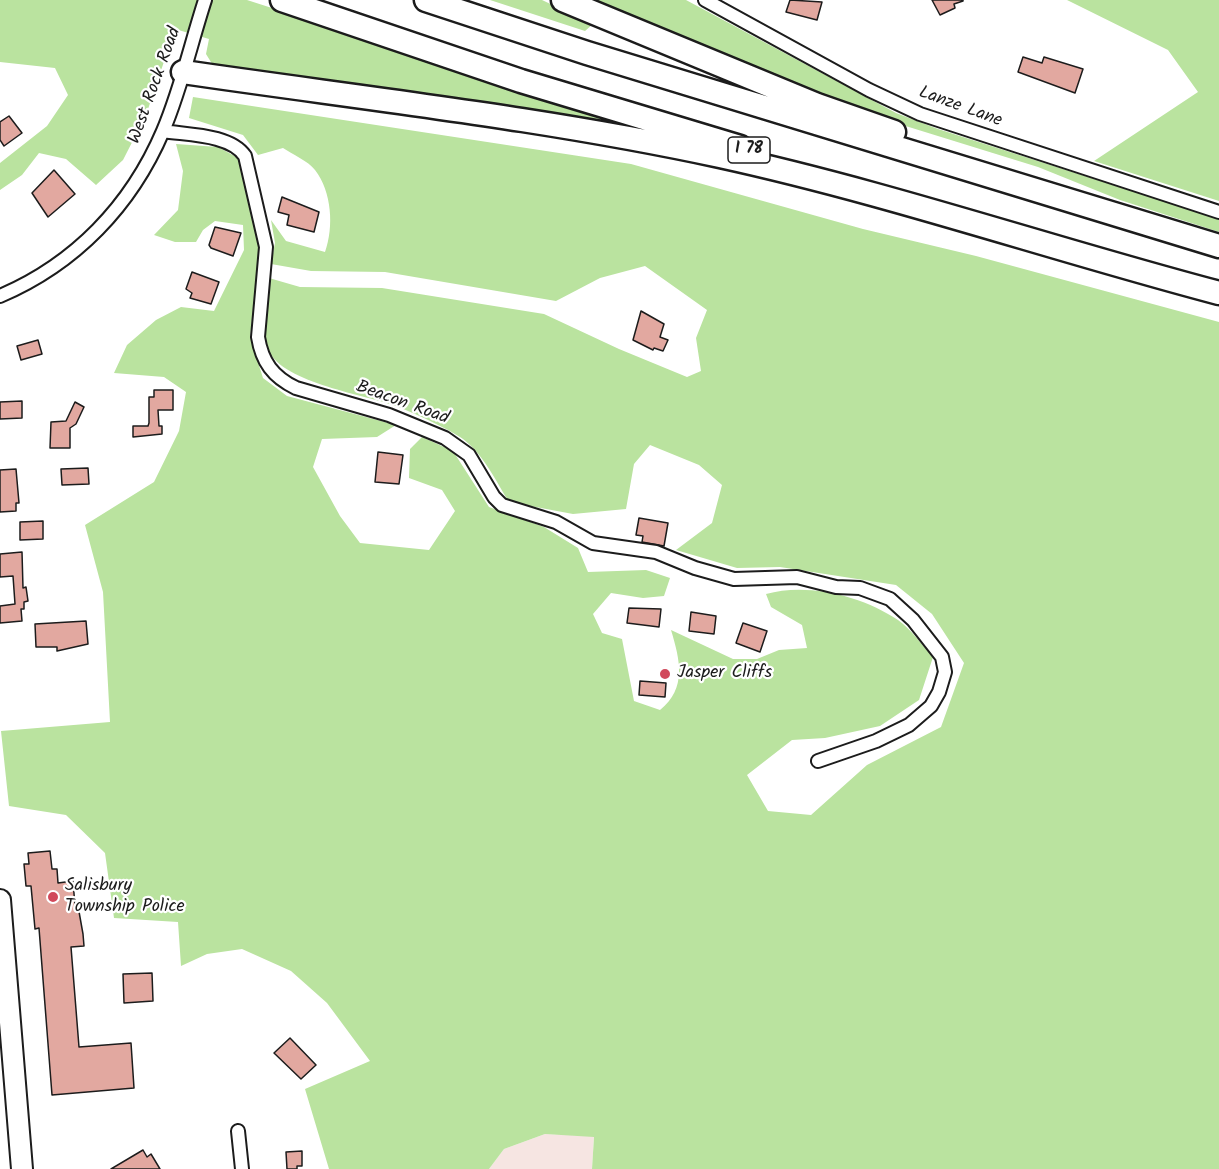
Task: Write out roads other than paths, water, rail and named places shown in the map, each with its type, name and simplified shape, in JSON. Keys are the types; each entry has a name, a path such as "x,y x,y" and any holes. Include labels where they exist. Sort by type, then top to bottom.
{"highway":[{"name":"I 78","path":"282,0 521,81 1219,292"},
{"name":"I 78","path":"426,0 587,53 1219,244"},
{"path":"563,0 818,105 1219,244"},
{"path":"183,72 583,131 718,156 849,187 1100,261 1219,292"}],"main road":[{"path":"0,900 22,1169"}],"street":[{"name":"West Rock Road","path":"0,296 40,276 63,261 109,219 142,172 163,131 205,0"},
{"name":"Lanze Lane","path":"705,0 869,90 920,114 1219,212"},
{"name":"Beacon Road","path":"163,131 226,142 240,149 245,156 264,229 266,247 258,337 266,363 283,382 296,388 389,415 445,438 469,455 494,497 502,505 556,522 593,543 656,552 695,568 734,579 797,577 836,587 860,588 890,599 913,620 942,657 944,678 935,699 922,715 876,741 818,761"},
{"path":"238,1131 242,1169"}],"place":[{"name":"Jasper Cliffs","path":"665,674"},
{"name":"Salisbury Township Police","path":"53,897"}]}
